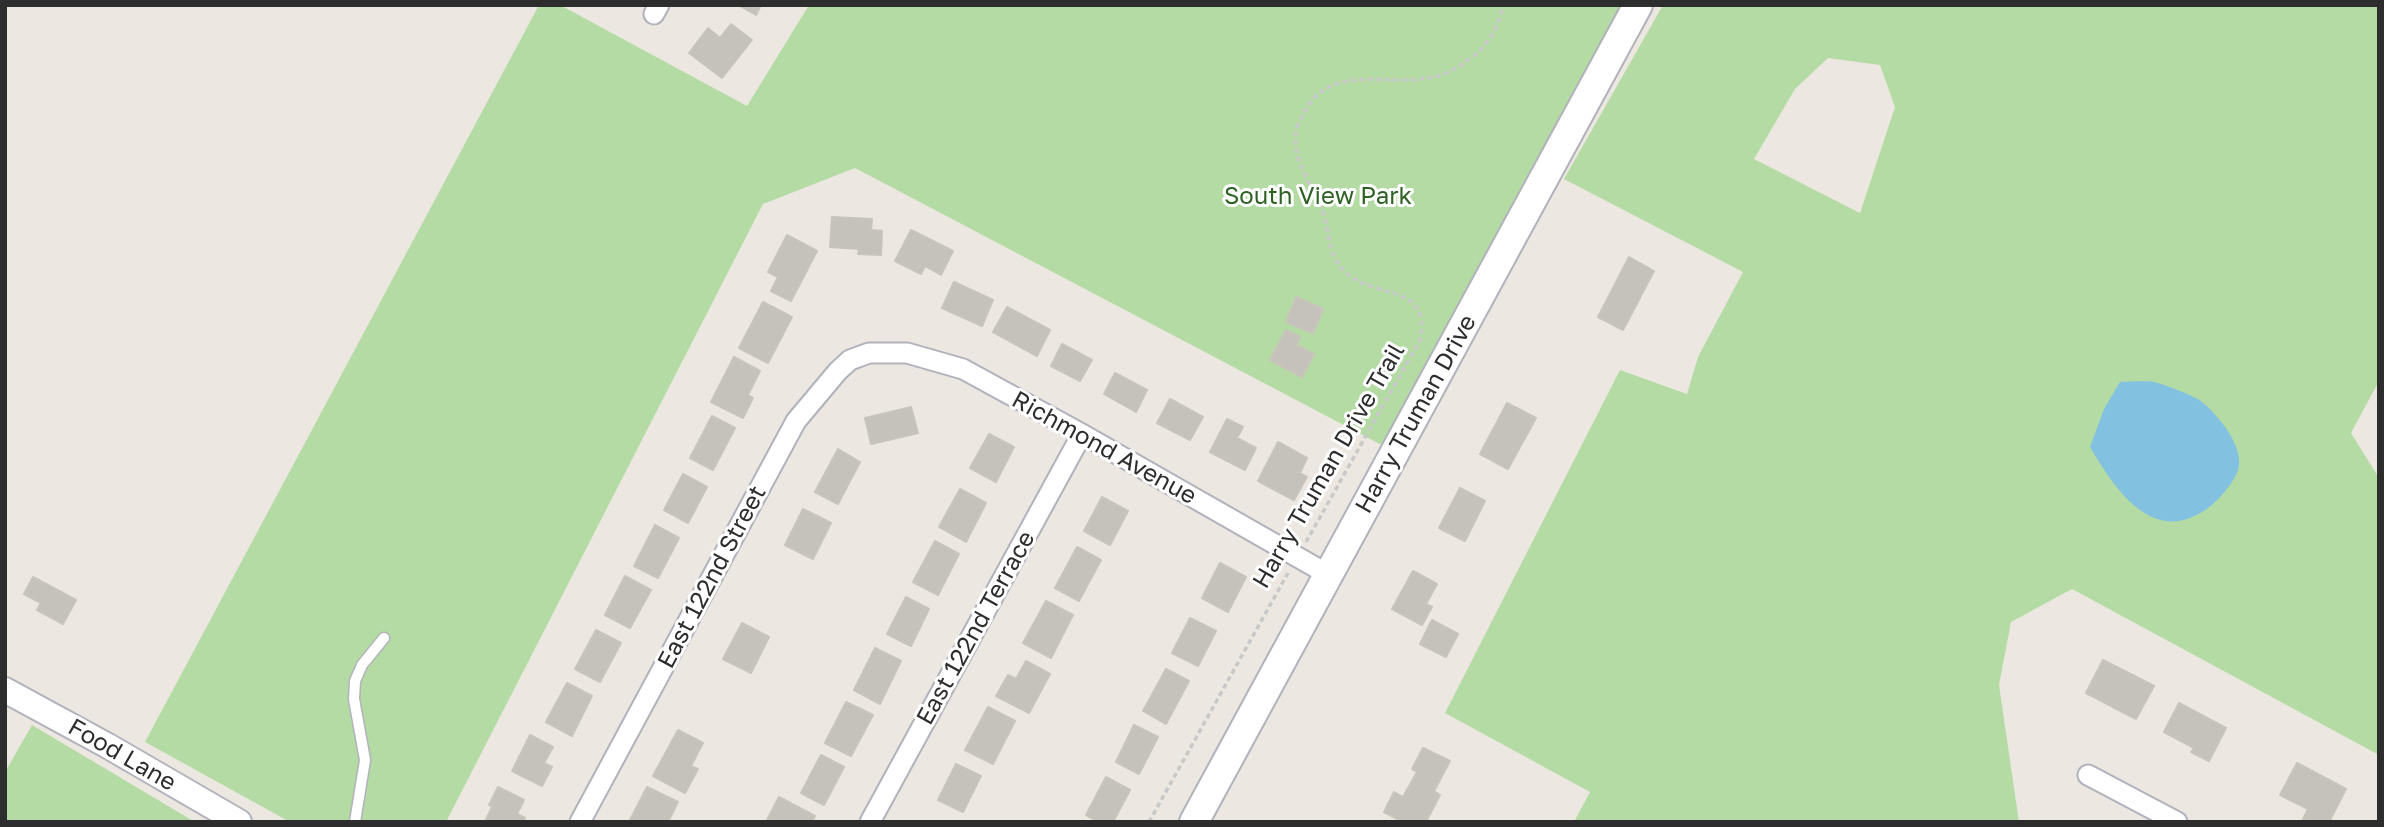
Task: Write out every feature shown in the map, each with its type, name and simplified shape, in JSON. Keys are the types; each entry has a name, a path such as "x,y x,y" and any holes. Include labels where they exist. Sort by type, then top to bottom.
{"main road":[{"name":"Harry Truman Drive","path":"1195,822 1638,5"}],"street":[{"name":"Richmond Avenue","path":"869,353 907,353 962,369 1329,575"},
{"name":"East 122nd Street","path":"580,822 796,421 838,371 850,360 869,353"},
{"name":"East 122nd Terrace","path":"870,822 1082,434"},
{"name":"Food Lane","path":"5,690 239,822"},
{"path":"2088,775 2177,822"}],"lane":[{"path":"355,822 365,760 354,699 355,681 362,665 384,638"}],"path":[{"name":"Harry Truman Drive Trail","path":"1149,822 1420,340 1423,328 1421,316 1412,301 1363,283 1344,272 1330,249 1324,213 1296,152 1297,127 1309,103 1325,87 1349,79 1427,78 1453,72 1480,52 1500,24 1503,5"}],"green space":[{"name":"South View Park","path":"539,5 560,5 747,106 809,5 1638,5 1395,452 855,168 763,204 446,822 290,822 145,742"},
{"path":"1663,5 2379,5 2379,381 2351,433 2379,478 2379,755 2072,589 2011,622 1999,685 2019,822 1574,822 1590,792 1445,713 1620,370 1687,394 1698,357 1743,272 1564,179","holes":["1828,58 1880,65 1895,107 1860,213 1754,159 1795,89"]},
{"path":"32,725 195,822 5,822 5,772"}],"water":[{"path":"2120,382 2154,382 2181,391 2202,402 2222,422 2237,449 2239,466 2232,482 2212,505 2192,517 2173,521 2156,519 2140,510 2113,482 2090,447 2104,409"}],"building":[{"path":"738,5 761,5 756,15"},
{"path":"731,24 752,40 722,78 689,53 708,28 720,38"},
{"path":"832,217 872,219 871,230 882,231 881,255 858,254 859,249 830,247"},
{"path":"911,230 953,251 941,275 925,266 921,274 895,261"},
{"path":"787,235 817,251 791,301 771,291 778,277 768,272"},
{"path":"1629,257 1654,271 1623,330 1598,317"},
{"path":"954,282 993,300 982,326 942,308"},
{"path":"1296,297 1323,309 1313,333 1286,322"},
{"path":"763,302 792,317 768,363 739,348"},
{"path":"1007,307 1050,330 1037,356 993,332"},
{"path":"1286,330 1300,337 1296,345 1314,354 1302,377 1270,360"},
{"path":"1062,344 1092,360 1080,381 1051,366"},
{"path":"734,357 760,371 748,395 753,398 743,418 711,402"},
{"path":"1115,373 1147,390 1136,412 1104,394"},
{"path":"1170,399 1203,417 1190,440 1157,423"},
{"path":"1507,403 1536,418 1508,469 1480,454"},
{"path":"911,407 918,433 871,444 865,418"},
{"path":"712,416 735,428 713,470 690,458"},
{"path":"1227,419 1243,427 1237,438 1256,448 1245,470 1210,452"},
{"path":"989,434 1014,447 996,482 970,468"},
{"path":"1278,442 1307,458 1300,473 1307,477 1294,500 1258,481"},
{"path":"838,449 860,462 838,504 815,492"},
{"path":"683,474 707,487 688,523 664,510"},
{"path":"1460,488 1485,501 1465,541 1439,528"},
{"path":"960,489 986,503 966,542 939,527"},
{"path":"1102,497 1128,511 1110,545 1084,531"},
{"path":"803,509 831,523 813,559 785,545"},
{"path":"655,525 679,538 658,578 634,566"},
{"path":"935,541 959,554 938,595 913,582"},
{"path":"1077,547 1101,560 1079,601 1055,588"},
{"path":"1220,563 1246,577 1228,612 1202,598"},
{"path":"1413,571 1437,584 1426,604 1432,607 1422,625 1392,609"},
{"path":"625,576 651,590 630,628 605,615"},
{"path":"33,577 76,600 63,624 37,610 41,603 24,594"},
{"path":"906,597 929,609 911,646 887,634"},
{"path":"1046,601 1073,615 1051,658 1023,643"},
{"path":"1190,618 1216,631 1198,666 1172,653"},
{"path":"1432,620 1458,634 1446,657 1420,644"},
{"path":"742,623 769,637 751,673 723,659"},
{"path":"596,630 621,643 600,682 575,669"},
{"path":"875,648 901,661 880,704 854,690"},
{"path":"2103,660 2154,686 2136,719 2086,693"},
{"path":"1026,661 1050,674 1029,713 996,696 1008,675 1016,679"},
{"path":"1166,669 1189,681 1166,724 1143,711"},
{"path":"567,683 592,696 572,736 546,722"},
{"path":"846,702 873,715 851,756 825,743"},
{"path":"2179,703 2226,728 2209,761 2191,752 2194,748 2164,732"},
{"path":"988,707 1015,721 993,764 965,750"},
{"path":"1134,725 1158,737 1139,774 1116,762"},
{"path":"678,730 703,743 691,766 698,769 685,793 653,776"},
{"path":"530,735 553,747 544,763 552,767 542,786 512,771"},
{"path":"1423,748 1450,761 1434,791 1440,795 1426,822 1403,822 1384,812 1394,792 1403,797 1417,772 1412,769"},
{"path":"821,755 844,767 824,805 801,793"},
{"path":"2297,763 2346,789 2329,822 2302,821 2308,809 2280,795"},
{"path":"956,764 981,776 963,812 938,800"},
{"path":"1106,777 1130,790 1113,822 1099,822 1086,815"},
{"path":"498,787 524,800 517,814 525,818 523,822 485,822 492,807 489,805"},
{"path":"647,787 678,802 668,822 629,822"},
{"path":"779,797 815,816 812,822 766,822"}]}
